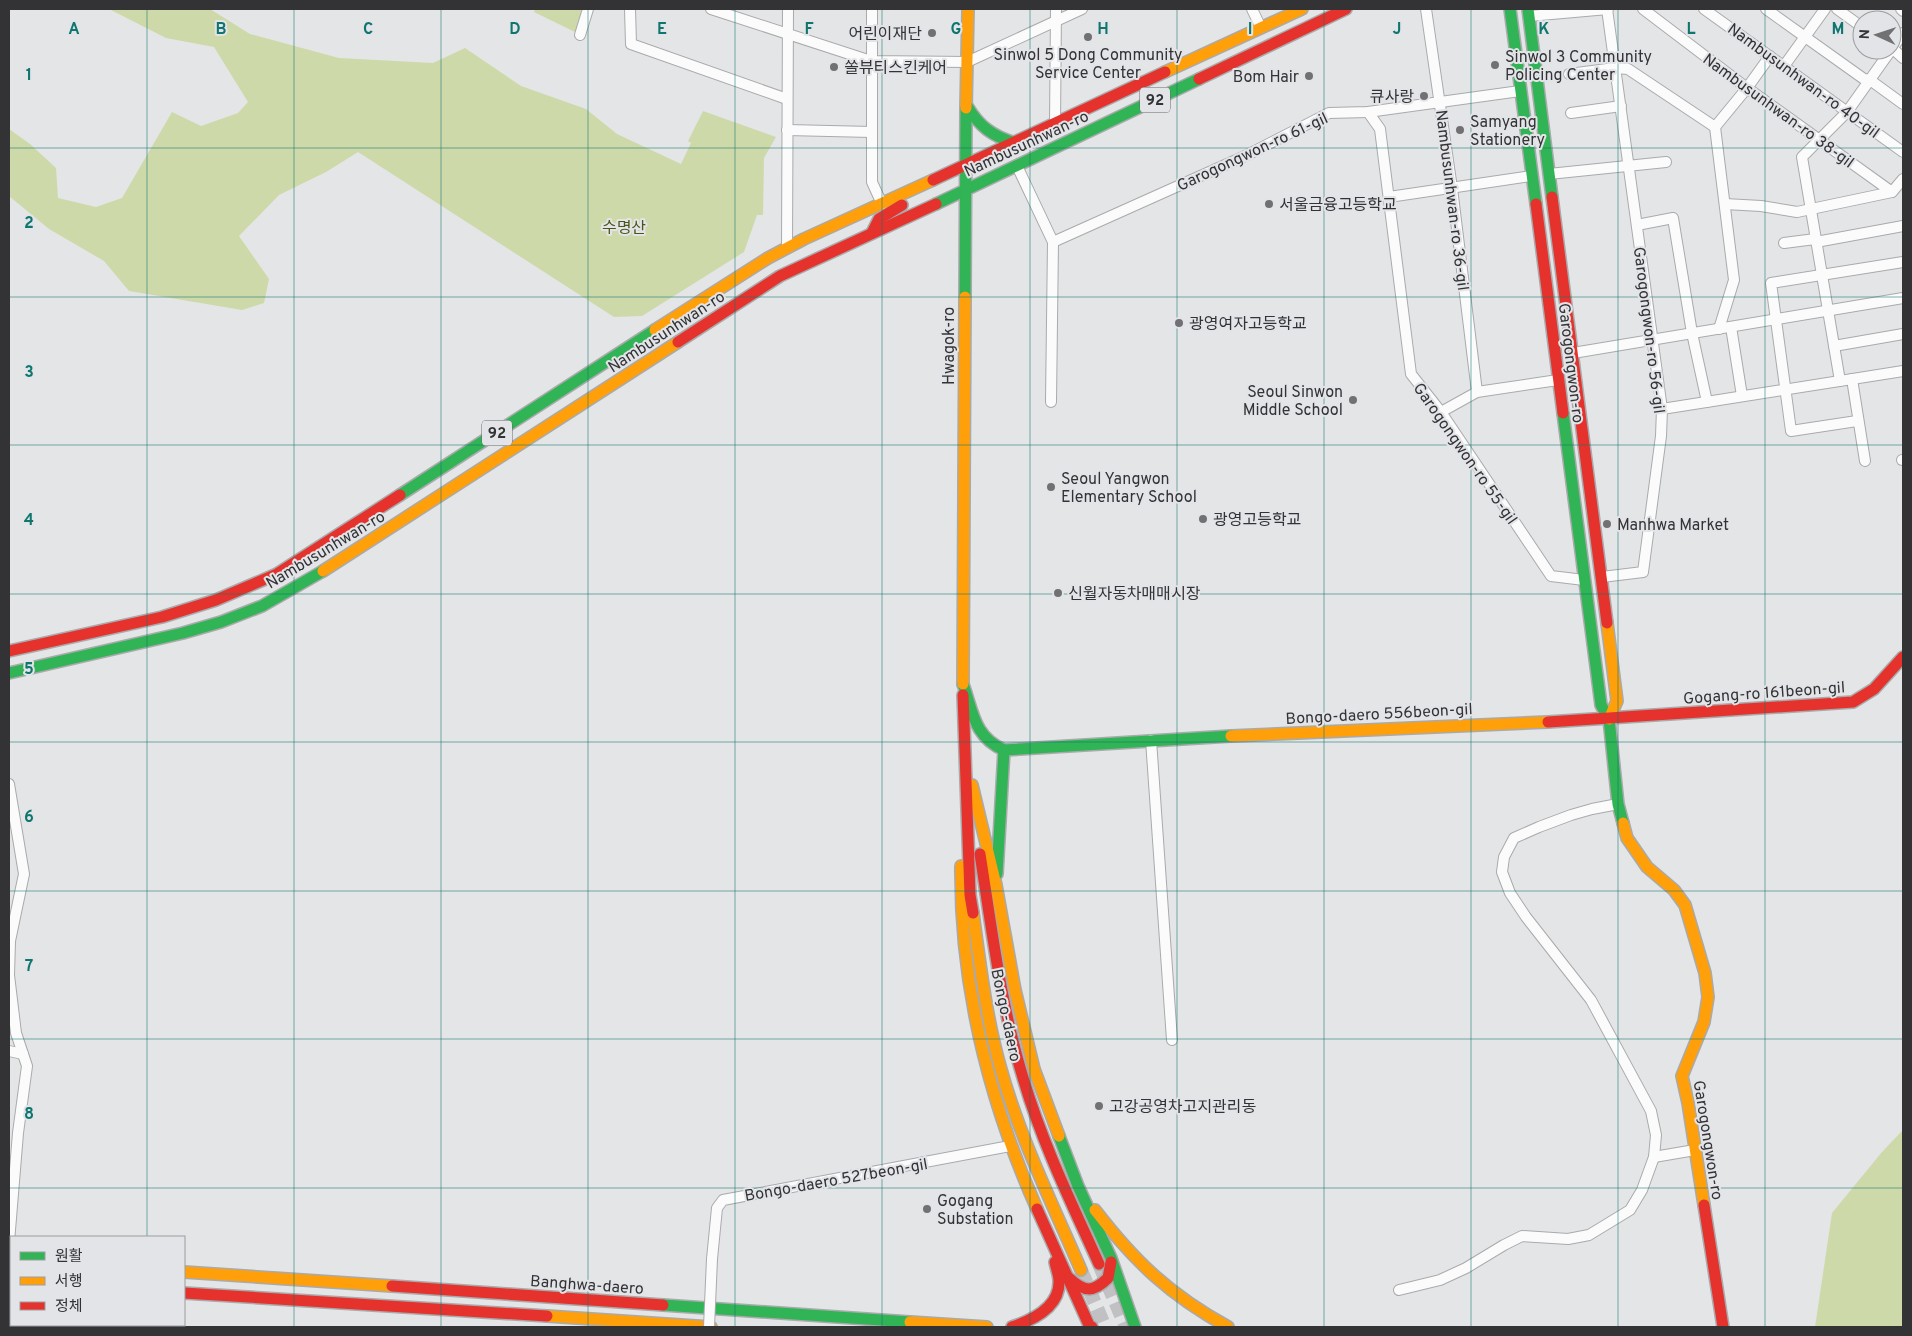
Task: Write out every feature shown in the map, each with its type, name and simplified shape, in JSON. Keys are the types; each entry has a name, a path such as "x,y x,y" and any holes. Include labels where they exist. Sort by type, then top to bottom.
{"main road":[{"name":"Hwagok-ro","path":"963,684 965,165 968,9"},
{"name":"Nambusunhwan-ro","path":"9,651 162,617 216,600 277,574 768,258 1302,9"},
{"name":"Nambusunhwan-ro","path":"9,673 183,633 221,622 262,606 344,558 780,276 1346,9"},
{"name":"Garogongwon-ro","path":"1510,9 1584,580 1601,705 1609,719 1618,804 1627,838 1647,867 1674,890 1685,905 1705,974 1708,997 1704,1022 1682,1076 1723,1327"},
{"name":"Garogongwon-ro","path":"1528,13 1617,701 1609,719"},
{"path":"967,105 982,128 998,138 1015,143"},
{"path":"1020,164 1011,159 1011,154 1034,141 1035,134"},
{"path":"872,233 876,221 884,214 910,201 909,196 904,193"},
{"name":"Gogang-ro 161beon-gil","path":"1609,719 1853,702 1861,699 1868,693 1903,657"},
{"path":"963,684 984,738 1004,750 996,885"},
{"name":"Bongo-daero","path":"963,684 970,895 986,1007 1000,1067 1025,1139 1081,1270"},
{"name":"Bongo-daero 556beon-gil","path":"1004,750 1151,740 1609,719"},
{"path":"964,752 996,885 1016,990 1034,1069 1078,1186 1111,1258 1135,1327"},
{"path":"964,752 960,896 971,992 986,1066 1010,1146 1052,1244 1089,1325 1092,1327"},
{"name":"Bongo-daero","path":"964,752 1008,1025 1024,1082 1044,1139 1099,1264"},
{"path":"1078,1186 1116,1238 1138,1263 1162,1285 1190,1305 1228,1327"},
{"path":"1012,1327 1026,1323 1044,1312 1056,1294 1059,1283 1052,1244"},
{"path":"1067,1276 1076,1285 1085,1289 1095,1289 1108,1278 1111,1269 1111,1258"},
{"name":"Banghwa-daero","path":"185,1272 987,1327"},
{"path":"185,1293 710,1327"}],"street":[{"path":"580,35 588,9"},
{"path":"630,9 631,44 788,99"},
{"path":"711,9 871,62 967,62 1082,9"},
{"path":"787,248 788,9"},
{"path":"872,9 872,182 882,204"},
{"path":"1055,124 1056,9"},
{"path":"1252,9 1261,28"},
{"name":"Nambusunhwan-ro 36-gil","path":"1426,9 1452,188 1477,392"},
{"path":"1528,13 1608,9"},
{"name":"Garogongwon-ro 56-gil","path":"1602,577 1643,572 1661,436 1662,409 1608,9"},
{"name":"Nambusunhwan-ro 38-gil","path":"1643,9 1747,88 1892,192"},
{"name":"Nambusunhwan-ro 40-gil","path":"1704,9 1903,152"},
{"path":"1766,9 1864,79 1870,80 1903,104"},
{"path":"1784,66 1825,9"},
{"path":"1837,9 1852,20"},
{"path":"1719,329 1734,280 1715,126 1747,88 1770,56"},
{"path":"1840,381 1802,157 1847,112 1884,60"},
{"path":"1569,74 1615,68 1628,69 1715,126"},
{"name":"Garogongwon-ro 61-gil","path":"1053,242 1245,156 1328,113 1368,112 1520,92"},
{"path":"1571,113 1620,106"},
{"name":"Garogongwon-ro 55-gil","path":"1368,112 1380,129 1411,374 1441,412 1550,576 1584,580"},
{"path":"787,130 872,132"},
{"path":"1549,174 1666,162"},
{"path":"1020,164 1053,242 1051,402"},
{"path":"1389,197 1531,176"},
{"path":"1725,204 1761,206 1798,212 1892,192 1903,180"},
{"path":"1637,225 1673,218 1692,333 1707,402"},
{"path":"1784,243 1816,240 1903,226"},
{"path":"1857,421 1791,431 1771,283 1903,262"},
{"path":"1573,353 1903,298"},
{"path":"1731,327 1742,396"},
{"path":"1834,346 1903,334"},
{"path":"1662,409 1903,371"},
{"path":"1852,379 1857,421 1865,461"},
{"path":"1441,412 1477,392 1558,380"},
{"path":"1151,740 1172,1040"},
{"path":"9,784 24,874 10,941 9,975 16,1032 27,1066 18,1133 9,1242"},
{"path":"1400,1290 1440,1280 1522,1236 1568,1239 1589,1235 1630,1210 1642,1190 1654,1157 1656,1135 1651,1111 1591,1000 1526,917 1510,893 1502,872 1504,857 1514,838 1539,826 1592,808 1618,804"},
{"path":"9,1052 23,1054"},
{"name":"Bongo-daero 527beon-gil","path":"710,1327 712,1259 717,1208 723,1200 1010,1146"},
{"path":"1654,1157 1695,1150"}],"green space":[{"name":"수명산","path":"109,9 210,9 250,34 339,58 433,63 465,48 521,86 586,109 617,134 681,164 691,143 688,141 703,111 776,137 764,158 763,215 757,215 744,252 642,316 614,317 358,152 326,172 279,195 239,236 269,279 264,303 242,310 129,291 104,261 49,229 9,196 9,129 30,144 56,168 58,198 96,207 122,198 172,112 201,126 238,113 248,102 214,47 166,38"},
{"path":"535,9 584,10 577,33 534,12"},
{"path":"1903,1130 1903,1327 1815,1327 1832,1213 1882,1152"}],"tunnel":[{"path":"1099,1264 1126,1327"},
{"path":"1081,1270 1105,1327"}],"traffic: fast":[{"path":"1510,9 1536,204"},
{"path":"1528,9 1552,197"},
{"path":"936,204 1199,79"},
{"path":"967,106 981,125 999,137 1015,143"},
{"path":"965,297 966,108"},
{"path":"400,495 655,330"},
{"path":"1563,413 1601,705 1609,719 1618,804 1623,823"},
{"path":"9,673 183,633 221,622 262,606 323,571"},
{"path":"963,684 972,714 980,731 994,745 1004,750 1231,736"},
{"path":"997,874 1004,750"},
{"path":"1059,1136 1078,1186 1111,1258 1135,1327"},
{"path":"663,1305 910,1322"}],"traffic: slow":[{"path":"966,108 968,9"},
{"path":"1165,72 1302,9"},
{"path":"655,330 768,258 804,239 933,180"},
{"path":"963,684 965,297"},
{"path":"323,571 678,342"},
{"path":"1607,623 1617,701 1609,719"},
{"path":"1231,736 1548,722"},
{"path":"972,785 996,885 1015,990 1034,1069 1059,1136"},
{"path":"1623,823 1627,838 1647,867 1674,890 1685,905 1705,973 1708,997 1704,1022 1682,1076 1704,1205"},
{"path":"961,866 966,954 972,998 981,1041 1005,1126 1037,1209"},
{"path":"973,913 987,1009 1000,1066 1017,1118 1037,1169 1081,1270"},
{"path":"1095,1210 1124,1246 1155,1276 1188,1303 1228,1327"},
{"path":"185,1272 392,1286"},
{"path":"547,1316 711,1327"},
{"path":"910,1322 987,1327"}],"traffic: jam":[{"path":"1199,79 1346,9"},
{"path":"933,180 1165,72"},
{"path":"1552,197 1607,623"},
{"path":"678,342 780,276 936,204"},
{"path":"1536,204 1563,413"},
{"path":"872,233 879,219 902,205"},
{"path":"9,651 162,617 216,600 277,574 400,495"},
{"path":"1548,722 1853,702 1874,689 1903,657"},
{"path":"963,695 970,895 973,913"},
{"path":"980,854 1003,997 1024,1081 1049,1151 1099,1264"},
{"path":"1704,1205 1723,1327"},
{"path":"1037,1209 1089,1325 1092,1327"},
{"path":"1012,1327 1028,1321 1044,1311 1055,1298 1059,1281 1055,1262"},
{"path":"1069,1278 1079,1286 1088,1289 1093,1288 1108,1278 1111,1262"},
{"path":"392,1286 663,1305"},
{"path":"185,1293 547,1316"}],"place":[{"name":"어린이재단","path":"932,33"},
{"name":"Sinwol 5 Dong Community Service Center","path":"1088,37"},
{"name":"Sinwol 3 Community Policing Center","path":"1495,65"},
{"name":"쏠뷰티스킨케어","path":"834,67"},
{"name":"Bom Hair","path":"1309,76"},
{"name":"큐사랑","path":"1424,96"},
{"name":"Samyang Stationery","path":"1460,130"},
{"name":"서울금융고등학교","path":"1269,204"},
{"name":"광영여자고등학교","path":"1179,323"},
{"name":"Seoul Sinwon Middle School","path":"1353,400"},
{"name":"Seoul Yangwon Elementary School","path":"1051,487"},
{"name":"광영고등학교","path":"1203,519"},
{"name":"Manhwa Market","path":"1607,524"},
{"name":"신월자동차매매시장","path":"1058,593"},
{"name":"고강공영차고지관리동","path":"1099,1106"},
{"name":"Gogang Substation","path":"927,1209"}]}
